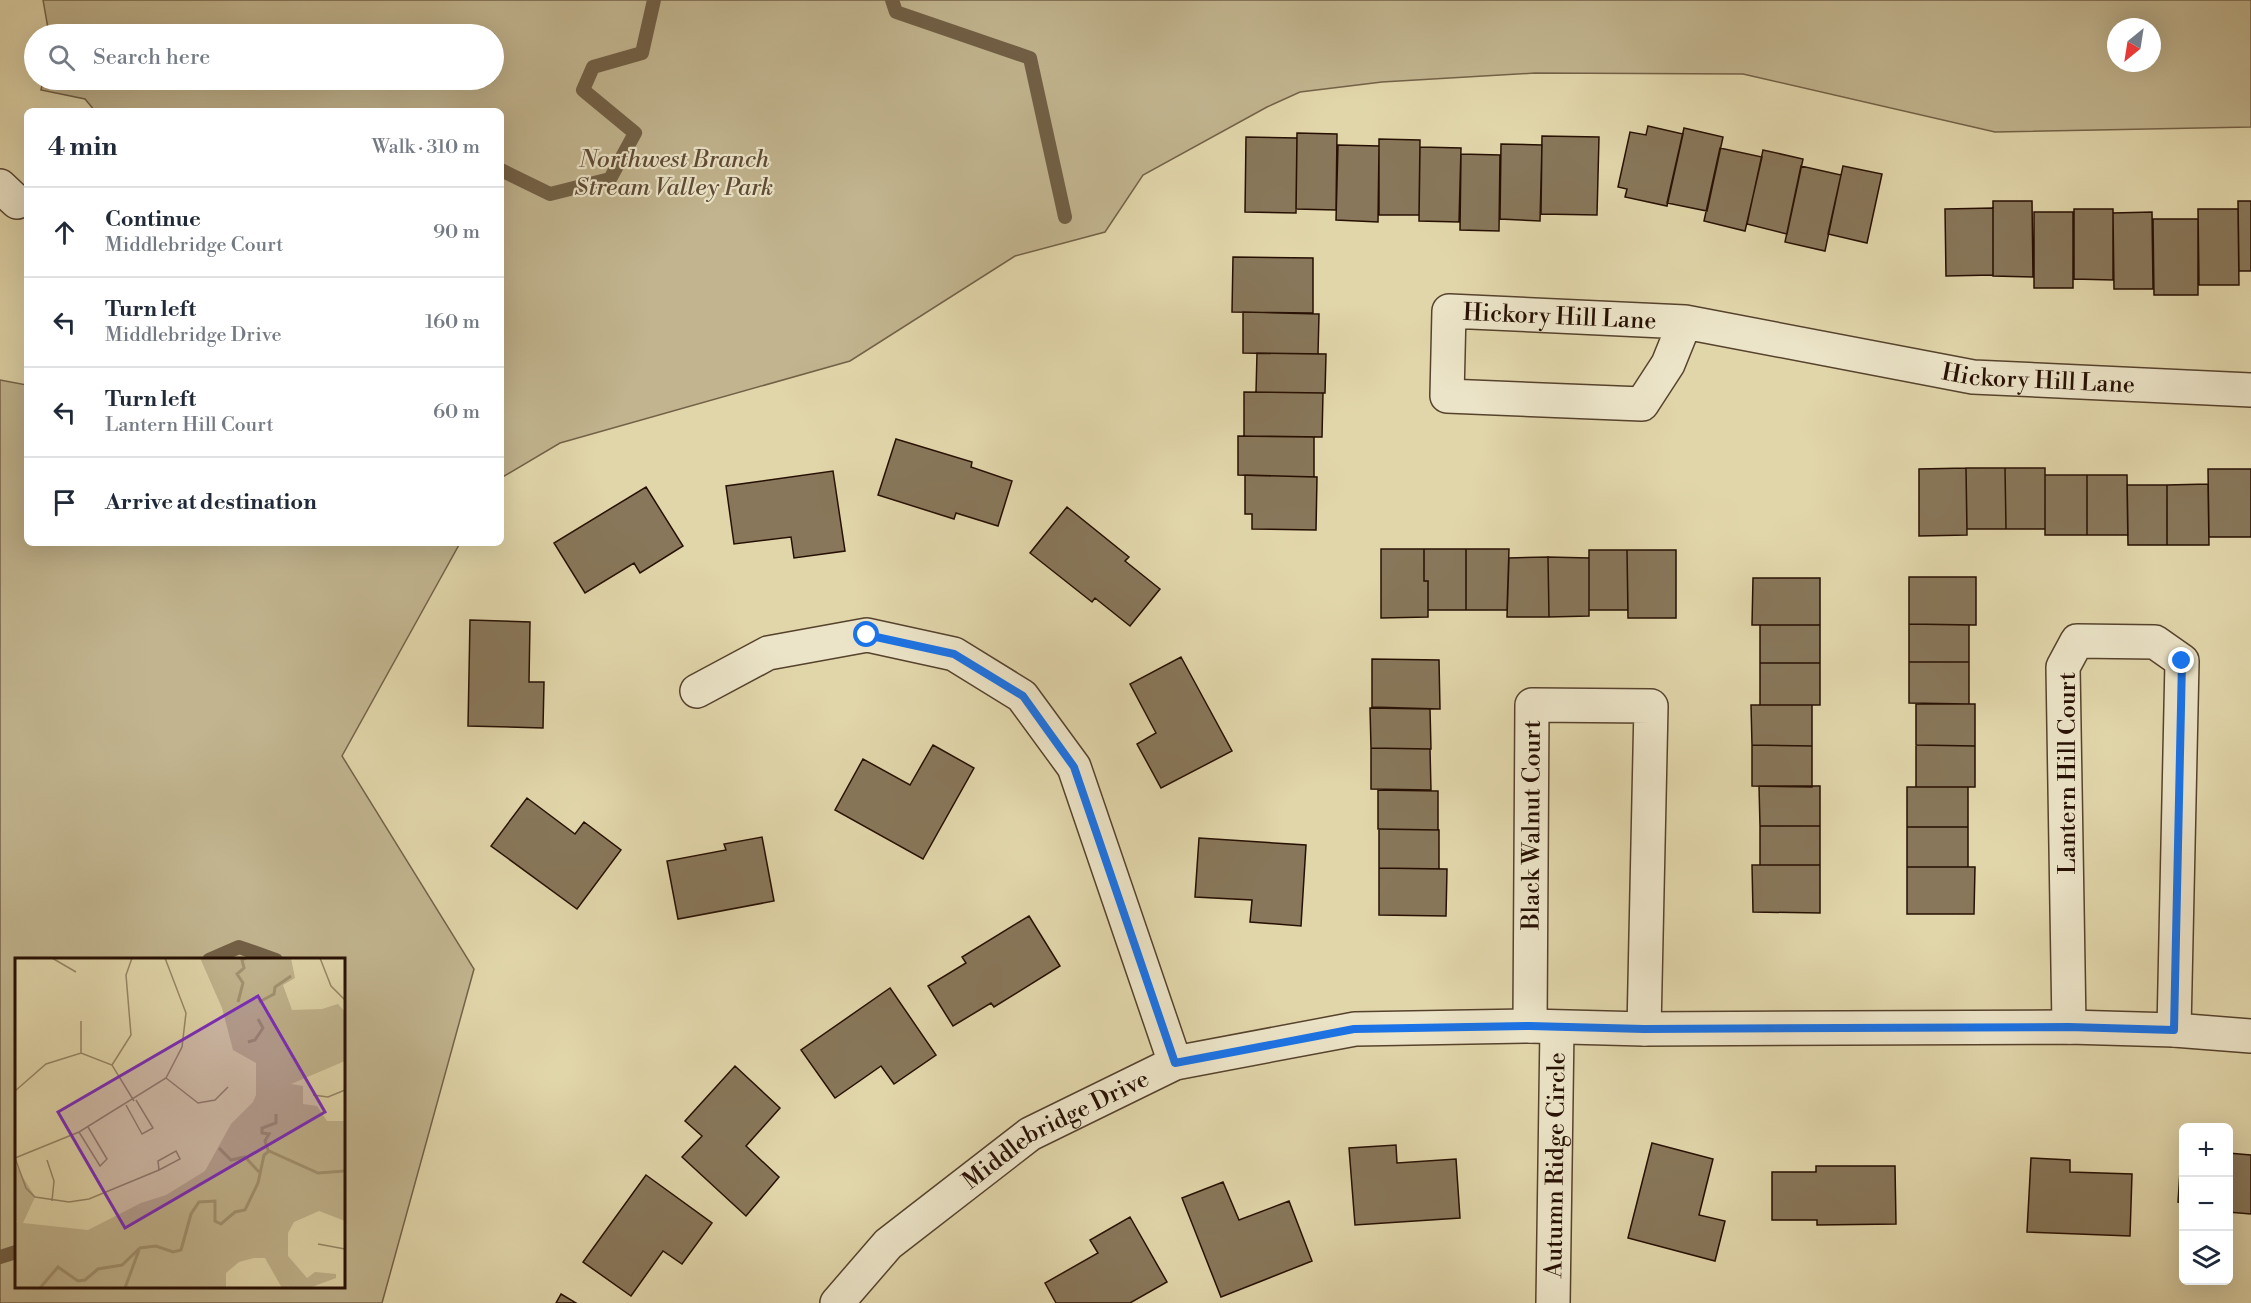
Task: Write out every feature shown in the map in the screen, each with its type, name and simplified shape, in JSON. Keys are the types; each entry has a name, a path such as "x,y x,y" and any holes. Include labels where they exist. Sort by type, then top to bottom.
{"street":[{"name":"Hickory Hill Lane","path":"1684,322 1668,364 1642,404 1447,396 1449,311 1684,322 1973,377 2251,390"},
{"path":"697,691 768,653 867,635 954,654 1023,696 1074,767 1175,1063"},
{"name":"Lantern Hill Court","path":"2069,1027 2063,667 2077,641 2155,642 2182,661 2174,1030"},
{"name":"Black Walnut Court","path":"1544,1027 1532,705 1651,706 1644,1029"},
{"name":"Autumn Ridge Circle","path":"1544,1027 1553,1303"},
{"name":"Middlebridge Drive","path":"837,1303 888,1244 1030,1134 1175,1063 1354,1029 2069,1027 2174,1030 2251,1036"}],"green space":[{"name":"Northwest Branch Stream Valley Park","path":"43,0 2251,0 2251,127 1995,132 1743,74 1535,73 1382,82 1300,92 1267,107 1143,175 1105,232 1015,256 850,361 560,443 504,476 504,108 92,108 85,99 41,90 504,90 504,24 47,24"},
{"path":"0,380 24,384 24,546 458,546 342,756 474,969 382,1303 0,1303"}],"building":[{"path":"1648,126 1683,134 1667,206 1625,197 1627,189 1618,187 1630,132 1646,135"},
{"path":"1684,128 1723,137 1707,211 1667,203"},
{"path":"1297,133 1337,134 1336,210 1296,209"},
{"path":"1542,136 1599,137 1597,215 1541,214"},
{"path":"1246,137 1297,138 1296,213 1245,212"},
{"path":"1379,139 1420,140 1419,215 1379,215"},
{"path":"1501,144 1542,145 1540,221 1500,219"},
{"path":"1338,145 1379,146 1378,222 1336,220"},
{"path":"1420,147 1461,148 1459,222 1419,221"},
{"path":"1720,148 1762,157 1745,231 1704,221"},
{"path":"1763,150 1803,159 1787,234 1747,224"},
{"path":"1461,154 1500,155 1499,231 1460,230"},
{"path":"1801,166 1841,175 1825,251 1785,242"},
{"path":"1843,166 1882,174 1867,243 1828,234"},
{"path":"1993,201 2032,201 2033,277 1993,276"},
{"path":"2238,201 2251,201 2251,271 2239,271"},
{"path":"1993,208 1993,275 1946,276 1945,209"},
{"path":"2074,209 2113,209 2113,280 2074,279"},
{"path":"2198,209 2238,209 2239,285 2199,285"},
{"path":"2034,212 2073,212 2073,288 2034,288"},
{"path":"2152,212 2153,289 2114,289 2113,213"},
{"path":"2153,219 2198,219 2198,295 2154,295"},
{"path":"1233,257 1313,258 1313,313 1232,312"},
{"path":"1243,312 1319,314 1318,354 1243,353"},
{"path":"1257,353 1326,354 1325,393 1256,392"},
{"path":"1244,392 1323,393 1322,437 1244,436"},
{"path":"1238,436 1314,437 1314,477 1238,475"},
{"path":"896,439 972,462 971,467 1012,481 998,526 956,513 954,519 878,495"},
{"path":"1966,468 2005,468 2006,529 1967,529"},
{"path":"1966,468 1967,535 1919,536 1919,469"},
{"path":"2005,468 2045,468 2045,529 2006,529"},
{"path":"2208,469 2251,469 2251,537 2209,537"},
{"path":"833,471 845,551 794,558 791,537 734,544 726,486"},
{"path":"1245,475 1317,477 1316,530 1252,529 1252,514 1245,514"},
{"path":"2045,475 2087,475 2087,535 2045,535"},
{"path":"2087,475 2127,475 2128,535 2087,535"},
{"path":"2208,484 2209,545 2167,545 2167,485"},
{"path":"2127,485 2167,485 2167,545 2128,545"},
{"path":"646,487 683,546 640,573 634,563 585,593 554,543"},
{"path":"1067,507 1129,557 1125,561 1160,589 1130,626 1095,598 1092,602 1030,553"},
{"path":"1381,549 1424,549 1424,581 1428,581 1428,617 1381,618"},
{"path":"1424,549 1466,549 1466,610 1428,610 1428,581 1424,581"},
{"path":"1466,549 1509,549 1507,610 1466,610"},
{"path":"1589,550 1627,550 1628,610 1589,610"},
{"path":"1627,550 1676,550 1676,618 1628,618"},
{"path":"1548,557 1549,617 1507,617 1509,558"},
{"path":"1548,557 1589,558 1589,616 1549,617"},
{"path":"1909,577 1976,577 1976,625 1909,624"},
{"path":"1753,578 1820,578 1820,625 1752,625"},
{"path":"470,620 530,622 529,682 544,682 543,728 468,726"},
{"path":"1909,624 1969,625 1969,662 1909,662"},
{"path":"1760,625 1820,625 1820,663 1760,663"},
{"path":"1181,657 1232,751 1161,788 1137,744 1156,733 1130,684"},
{"path":"1372,659 1439,660 1440,709 1372,707"},
{"path":"1909,662 1969,662 1969,704 1909,703"},
{"path":"1760,663 1820,663 1820,705 1760,705"},
{"path":"1916,704 1975,704 1975,746 1916,745"},
{"path":"1751,705 1812,705 1812,746 1752,745"},
{"path":"1370,708 1430,709 1431,749 1371,748"},
{"path":"933,745 974,768 923,859 835,810 863,759 910,785"},
{"path":"1752,745 1812,746 1812,787 1752,786"},
{"path":"1916,745 1975,746 1975,787 1916,787"},
{"path":"1371,748 1430,749 1431,790 1371,789"},
{"path":"1759,786 1820,786 1820,826 1760,826"},
{"path":"1907,787 1968,787 1968,827 1907,827"},
{"path":"1378,790 1438,791 1438,830 1378,829"},
{"path":"527,798 575,834 584,822 621,850 577,909 491,846"},
{"path":"1760,826 1820,826 1820,865 1760,865"},
{"path":"1907,827 1968,827 1968,867 1907,867"},
{"path":"1379,829 1439,830 1439,869 1379,868"},
{"path":"762,837 774,901 678,919 667,861 726,850 724,844"},
{"path":"1199,838 1306,845 1301,926 1250,922 1252,900 1195,897"},
{"path":"1752,865 1820,865 1820,913 1753,912"},
{"path":"1907,867 1975,867 1974,914 1907,914"},
{"path":"1379,868 1447,869 1446,916 1379,915"},
{"path":"1029,916 1060,966 994,1007 991,1003 953,1026 928,986 966,963 962,957"},
{"path":"890,988 936,1055 894,1084 881,1066 835,1098 801,1050"},
{"path":"735,1066 780,1108 746,1146 779,1177 746,1216 682,1157 702,1136 685,1121"},
{"path":"1652,1143 1713,1159 1699,1215 1725,1221 1715,1261 1628,1238"},
{"path":"1396,1145 1397,1163 1456,1159 1460,1218 1355,1225 1349,1148"},
{"path":"2233,1153 2251,1155 2251,1214 2233,1212"},
{"path":"2031,1158 2070,1160 2070,1172 2132,1174 2130,1236 2027,1232"},
{"path":"1816,1166 1895,1166 1896,1224 1817,1225 1817,1220 1772,1220 1772,1172 1816,1172"},
{"path":"646,1175 712,1223 682,1264 663,1251 631,1296 583,1262"},
{"path":"1223,1182 1239,1220 1289,1201 1312,1261 1221,1297 1182,1198"},
{"path":"1130,1217 1167,1282 1130,1303 1056,1303 1045,1283 1098,1253 1090,1240"},
{"path":"561,1294 576,1303 556,1303"}],"waterway":[{"path":"504,171 550,194 610,179 635,133 583,90 593,67 642,53 654,0"},
{"path":"892,0 896,12 1030,58 1065,217"},
{"path":"214,958 239,947 270,958"},
{"path":"0,1257 15,1252"}],"route":[{"path":"867,635 954,654 1023,696 1074,767 1175,1063 1354,1029 1530,1026 1644,1029 2069,1027 2174,1030 2182,661"}]}
